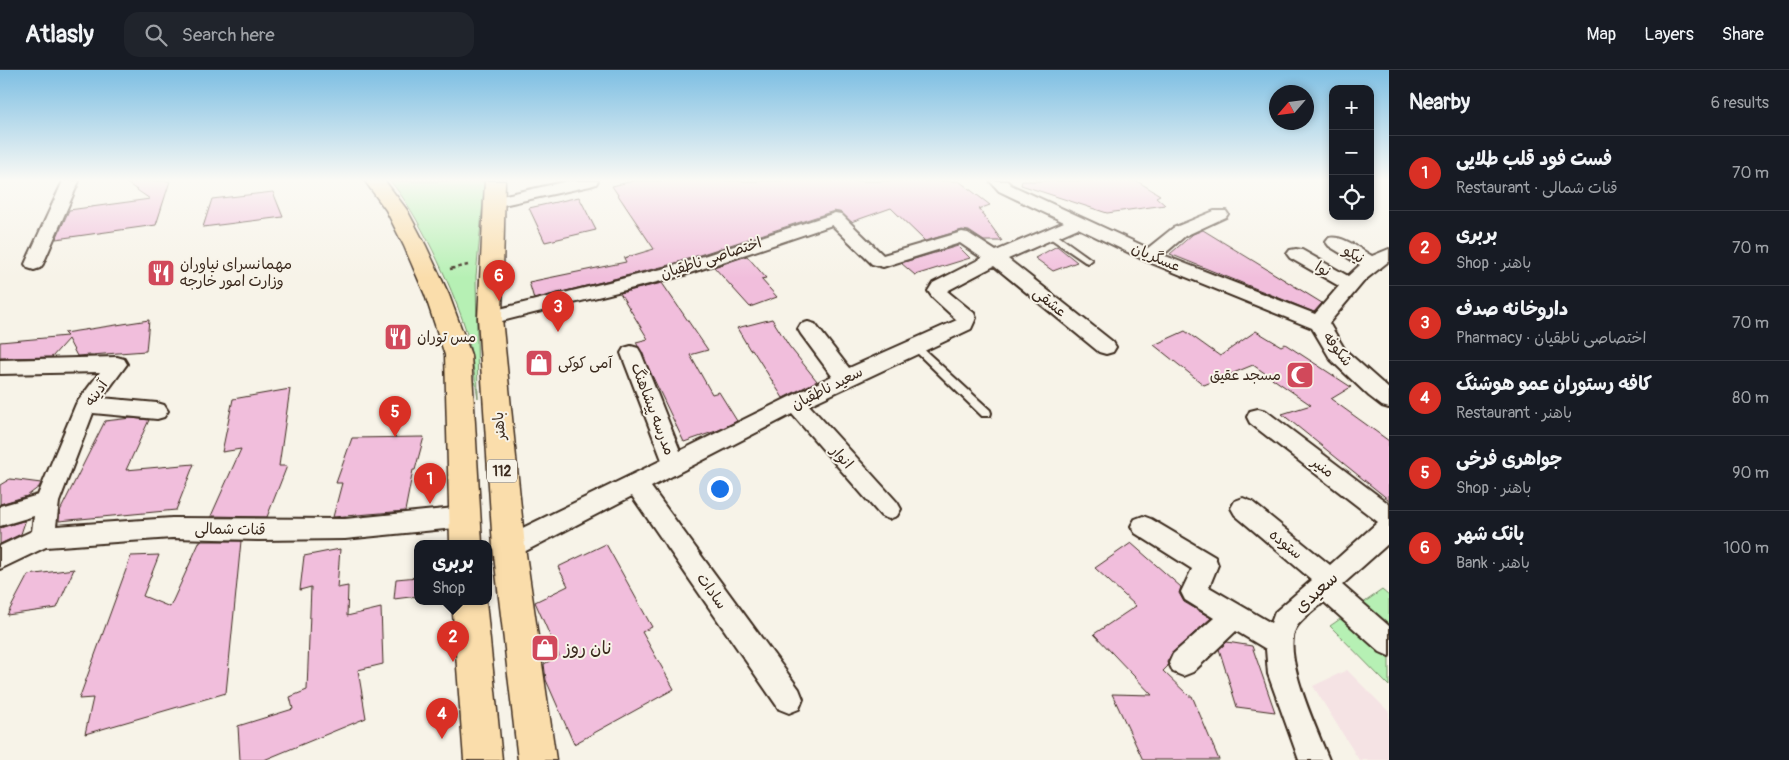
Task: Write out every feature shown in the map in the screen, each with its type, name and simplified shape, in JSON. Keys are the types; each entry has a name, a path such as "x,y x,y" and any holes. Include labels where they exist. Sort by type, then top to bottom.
{"main road":[{"path":"397,213 416,246 437,295 458,356 466,540"},
{"name":"باهنر","path":"494,213 490,318 509,547 537,760"},
{"path":"469,605 483,760"}],"street":[{"path":"34,264 57,213"},
{"name":"عسگریان","path":"1056,213 1150,256 1319,323"},
{"path":"1150,256 1179,232 1220,214"},
{"name":"اختصاصی ناطقیان","path":"490,318 675,272 830,218 839,220 878,260 962,237 995,258"},
{"name":"سعید ناطقیان","path":"509,547 845,378 964,324 967,318 937,291 939,287 995,258 1076,223"},
{"name":"نیکو","path":"1335,242 1383,260"},
{"name":"نوا","path":"1296,254 1349,284"},
{"name":"عشقی","path":"995,258 1106,347"},
{"name":"شکوفه","path":"1383,260 1349,284 1319,323 1338,355 1376,392 1389,400"},
{"path":"808,329 845,378"},
{"name":"مدرسه پیشاهنگ","path":"631,353 675,465"},
{"name":"آدینه","path":"0,367 117,364 86,404 47,502 44,536"},
{"path":"86,404 157,411"},
{"name":"انوار","path":"795,404 890,509"},
{"name":"منیر","path":"1258,417 1389,516"},
{"name":"سادات","path":"635,483 790,699"},
{"path":"0,516 47,502"},
{"name":"ستوده","path":"1243,508 1327,582 1389,643"},
{"name":"قنات شمالى","path":"0,558 44,536 172,528 258,530 345,529 465,516"},
{"path":"1143,526 1206,565 1194,592 1233,617 1280,642"},
{"name":"سعیدی","path":"1324,760 1310,748 1282,674 1280,642 1284,621 1389,528"},
{"path":"1183,663 1233,617"}],"lane":[{"path":"1050,234 1088,260"},
{"path":"915,346 986,413"}],"path":[{"path":"427,274 492,260"}],"shaded area":[{"path":"1347,670 1389,712 1389,760 1359,760 1313,686"}],"green space":[{"path":"412,213 482,213 476,276 478,398 471,353 459,310 433,250"},
{"path":"1382,590 1389,596 1389,686 1330,626"}],"building":[{"path":"68,213 160,213 156,225 56,239"},
{"path":"207,213 281,213 283,217 203,227"},
{"path":"531,213 587,213 596,230 545,242"},
{"path":"630,213 827,213 669,265 534,299 529,282 626,262 624,258 654,249"},
{"path":"842,213 876,213 851,222"},
{"path":"896,213 982,213 1002,241 984,241 969,231 962,230 925,241"},
{"path":"1203,230 1322,303 1314,312 1170,254 1193,234"},
{"path":"958,246 970,258 915,275 901,263"},
{"path":"1057,246 1077,262 1053,271 1035,258"},
{"path":"747,256 766,278 761,279 777,297 750,307 714,267"},
{"path":"662,283 708,350 690,355 712,394 719,392 737,421 719,430 684,442 636,342 648,339 620,293"},
{"path":"772,319 789,346 817,381 783,398 737,328"},
{"path":"149,320 146,351 77,356 68,339 52,357 0,358 0,342 67,336 64,333"},
{"path":"1185,331 1220,356 1256,331 1281,346 1285,344 1351,387 1331,399 1389,441 1389,500 1282,414 1311,405 1253,365 1204,385 1154,345"},
{"path":"290,389 279,466 287,466 267,517 211,516 241,449 222,452 233,399"},
{"path":"131,418 149,420 126,470 194,464 176,510 59,521 60,511 105,421"},
{"path":"424,437 415,470 413,470 405,511 333,517 342,483 336,483 352,438"},
{"path":"10,479 41,483 39,487 27,496 0,504 0,485"},
{"path":"25,522 21,534 0,544 0,528"},
{"path":"200,541 241,541 226,693 85,734 93,698 79,699 131,556 159,555 143,596 170,607"},
{"path":"1131,543 1181,587 1179,593 1184,602 1211,618 1172,653 1167,662 1168,666 1163,671 1189,696 1192,696 1219,760 1143,760 1112,694 1152,695 1094,634 1136,606 1095,568"},
{"path":"606,544 652,627 642,632 674,689 574,744 546,680 544,664 559,656 535,602 568,586 558,567"},
{"path":"340,549 337,588 348,586 347,616 381,608 383,664 358,670 366,718 264,760 240,760 238,726 293,709 290,697 307,690 311,587 300,590 304,556"},
{"path":"74,569 57,608 7,615 28,575"},
{"path":"414,577 414,596 394,599 396,579"},
{"path":"1227,642 1252,646 1275,712 1237,707 1219,649"}],"place":[{"name":"مهمانسرای نیاوران وزارت امور خارجه","path":"161,273"},
{"name":"بانک شهر","path":"499,301"},
{"name":"داروخانه صدف","path":"558,332"},
{"name":"مس توران","path":"398,337"},
{"name":"آمی کوکی","path":"539,363"},
{"name":"مسجد عقیق","path":"1300,375"},
{"name":"جواهری فرخی","path":"395,437"},
{"name":"فست فود قلب طلایی","path":"430,504"},
{"name":"نان روز","path":"545,648"},
{"name":"بربری","path":"453,662"},
{"name":"کافه رستوران عمو هوشنگ","path":"442,739"}]}
